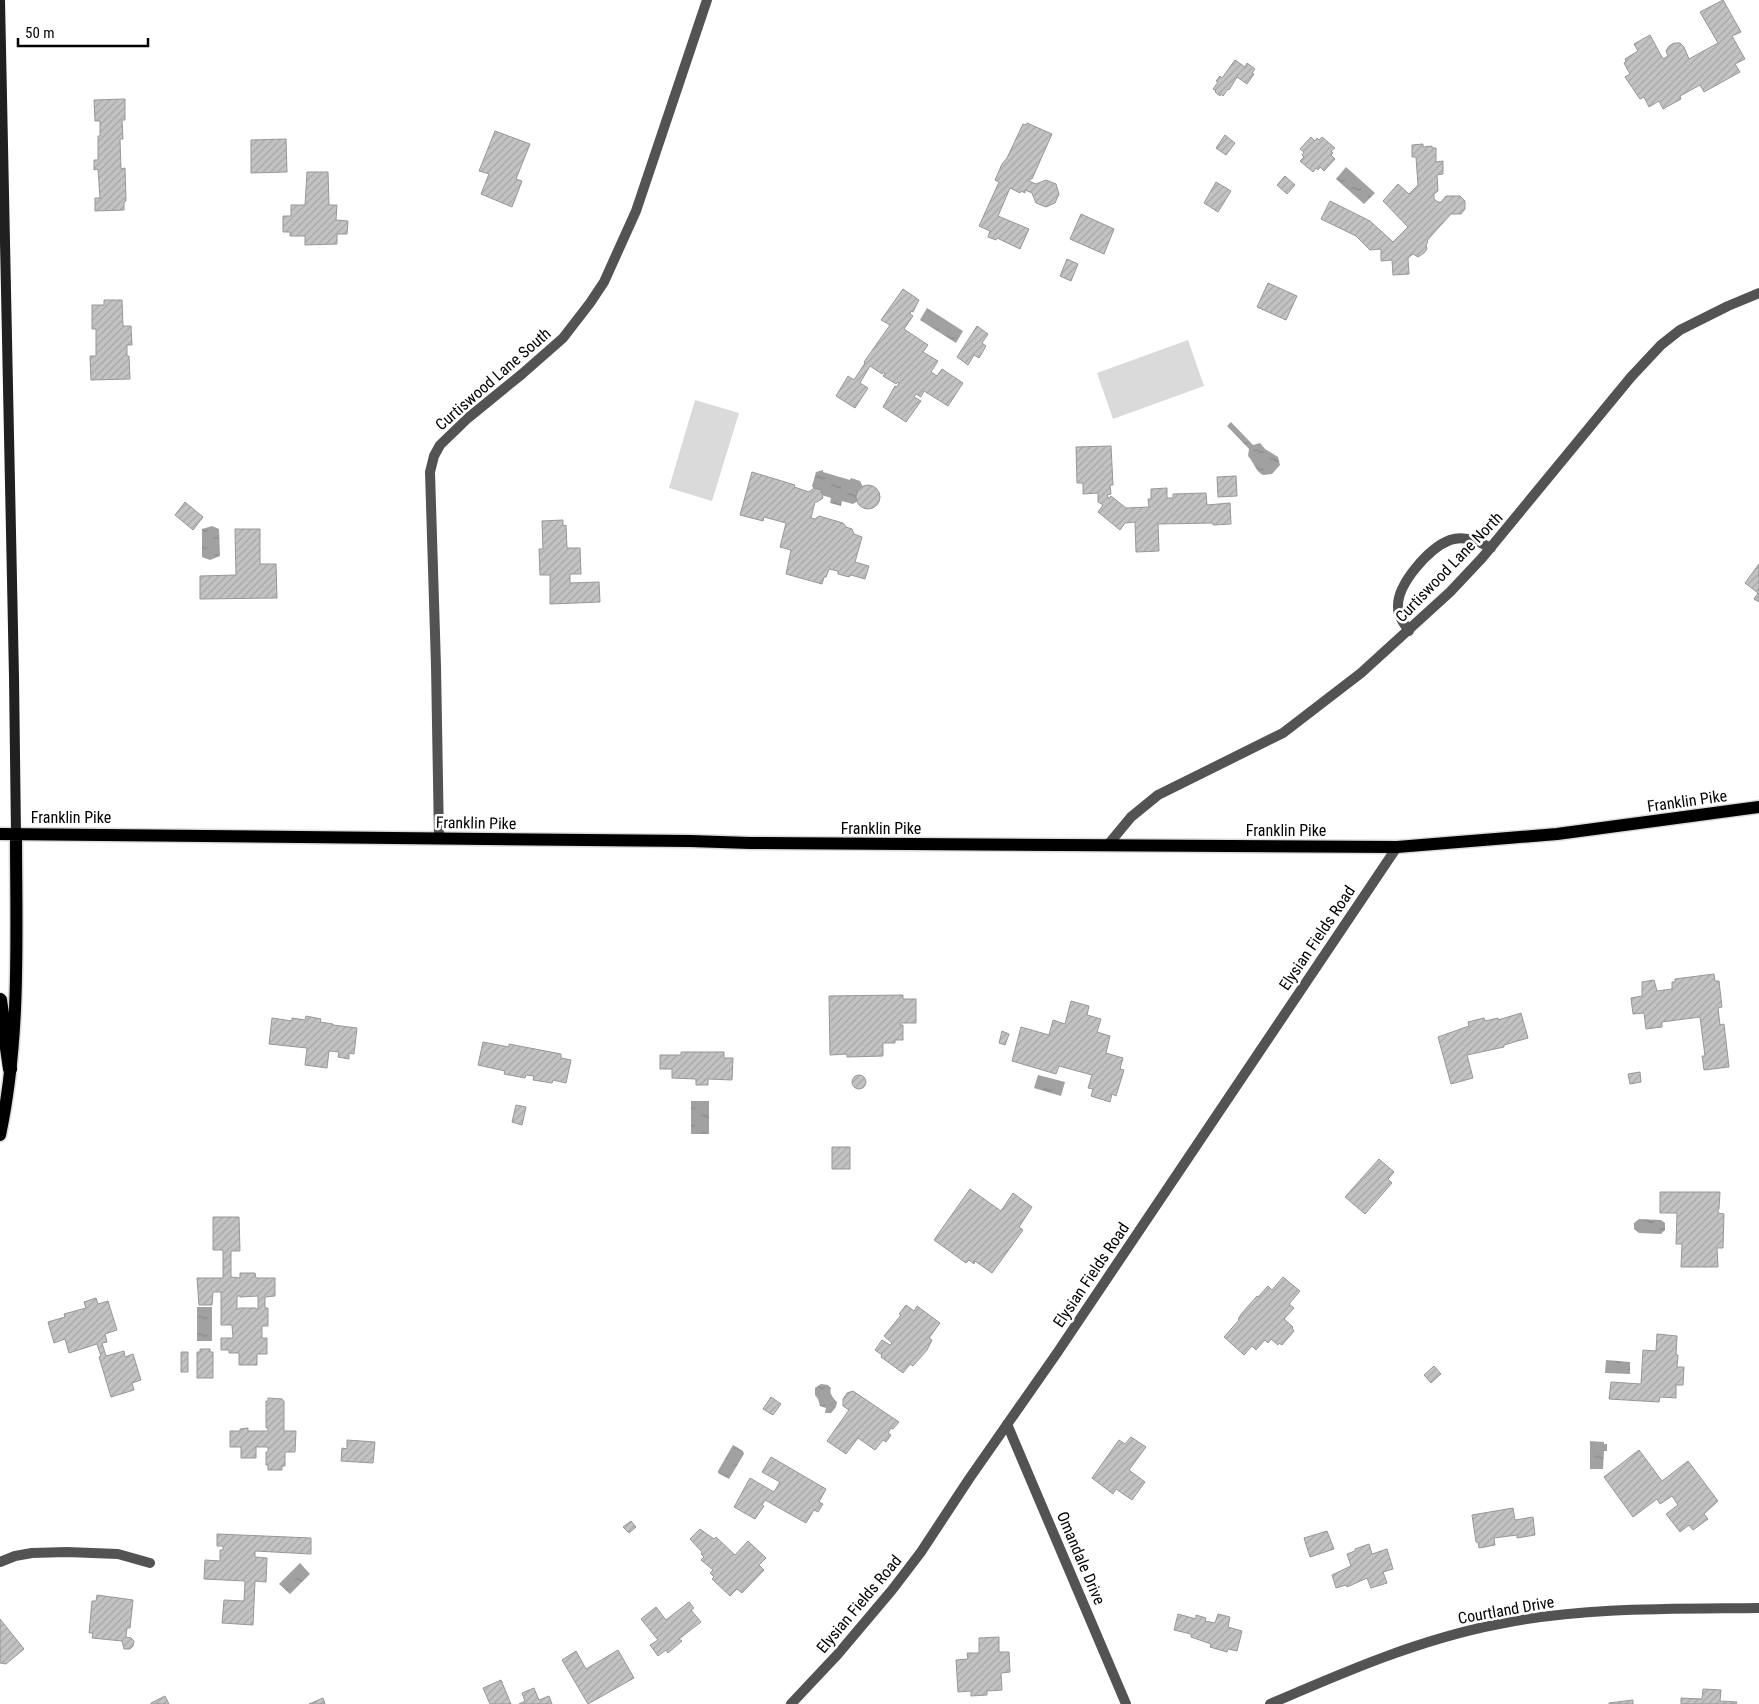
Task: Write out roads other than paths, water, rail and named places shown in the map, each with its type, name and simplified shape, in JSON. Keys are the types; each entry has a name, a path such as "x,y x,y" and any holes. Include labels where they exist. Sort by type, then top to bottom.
{"highway":[{"path":"0,1000 10,1069"}],"main road":[{"path":"0,0 16,834 16,1000 10,1069 0,1135"},
{"name":"Franklin Pike","path":"0,834 690,841 769,844 1397,846 1562,834 1759,807"}],"street":[{"name":"Curtiswood Lane South","path":"439,838 430,472 434,456 440,445 468,418 563,338 590,304 604,282 636,212 707,0"},
{"name":"Curtiswood Lane North","path":"1106,846 1131,817 1158,795 1283,733 1361,673 1450,592 1491,548 1631,377 1661,345 1680,330 1759,293"},
{"path":"1409,631 1400,618 1397,608 1398,594 1416,568 1436,548 1451,540 1471,539 1491,548"},
{"name":"Elysian Fields Road","path":"790,1704 838,1654 892,1590 920,1552 1397,846"},
{"name":"Omandale Drive","path":"1007,1424 1126,1704"},
{"path":"0,1562 15,1556 32,1553 67,1552 118,1554 150,1563"},
{"name":"Courtland Drive","path":"1270,1704 1411,1648 1497,1624 1622,1610 1759,1608"}],"water":[{"path":"1346,167 1375,193 1364,204 1336,179"},
{"path":"927,308 963,331 956,343 920,320"},
{"path":"1231,422 1253,445 1260,443 1265,449 1278,457 1280,465 1272,474 1263,475 1258,471 1248,456 1249,449 1227,426"},
{"path":"823,470 823,472 860,481 863,487 859,500 853,504 842,501 841,506 830,503 831,498 816,493 812,486 816,472"},
{"path":"212,526 219,529 220,556 210,560 202,557 202,529"},
{"path":"1038,1075 1065,1082 1061,1096 1034,1088"},
{"path":"691,1101 709,1101 709,1134 691,1134"},
{"path":"1639,1219 1661,1220 1665,1223 1665,1230 1661,1234 1639,1233 1634,1229 1634,1223"},
{"path":"197,1307 212,1307 212,1341 197,1341"},
{"path":"1606,1360 1630,1362 1630,1374 1605,1373"},
{"path":"821,1384 828,1385 831,1388 831,1394 837,1402 836,1407 831,1413 825,1413 826,1408 820,1406 815,1395 815,1388"},
{"path":"1590,1441 1607,1444 1607,1451 1604,1451 1603,1469 1590,1469"},
{"path":"733,1445 743,1451 744,1454 729,1479 718,1473 718,1471"},
{"path":"300,1563 310,1574 290,1594 279,1584"}]}
